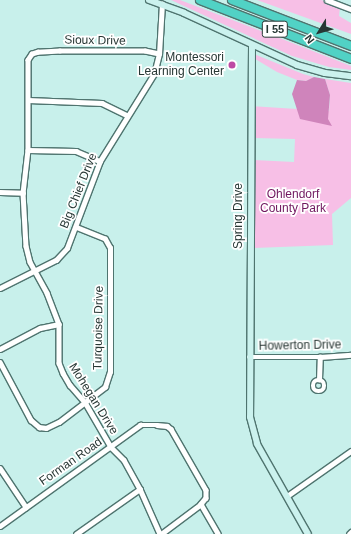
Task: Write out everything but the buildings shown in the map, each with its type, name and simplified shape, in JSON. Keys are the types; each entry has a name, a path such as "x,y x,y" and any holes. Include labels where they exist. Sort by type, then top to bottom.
{"highway":[{"name":"I 55","path":"200,0 351,58"},
{"name":"I 55","path":"232,0 351,46"},
{"path":"324,35 351,39"}],"street":[{"path":"149,0 162,4 303,67 334,75 351,76"},
{"path":"327,0 351,9"},
{"name":"Big Chief Drive","path":"0,288 35,272 56,260 67,248 100,161 127,115 154,74 159,54 162,4"},
{"name":"Spring Drive","path":"252,45 249,357 250,418 254,436 287,496"},
{"name":"Sioux Drive","path":"32,54 38,52 60,51 145,51 159,54"},
{"name":"Mohegan Drive","path":"32,54 28,60 28,150 23,193 26,246 35,272 47,293 59,324 60,363 70,385 85,402 111,447 124,460 140,489 160,534"},
{"path":"28,100 102,102 127,115"},
{"path":"28,150 76,151 100,161"},
{"path":"0,192 23,193"},
{"name":"Turquoise Drive","path":"0,362 34,424 46,428 52,426 105,387 110,372 110,248 105,240 76,227"},
{"path":"0,349 40,328 59,324"},
{"name":"Howerton Drive","path":"249,357 320,357 351,355"},
{"path":"319,380 320,357"},
{"name":"Forman Road","path":"0,526 140,425 166,426 171,430 206,490 206,498 201,504"},
{"path":"308,534 287,496 351,451"},
{"path":"0,468 26,507"},
{"path":"76,534 140,489"},
{"path":"160,534 201,504 218,534"}],"green space":[{"path":"171,0 180,0 282,39 351,66 351,70 329,67 292,56"},
{"path":"257,0 321,0 328,2 340,7 339,16 351,23 351,34"},
{"path":"254,54 314,77 306,81 297,80 277,72 252,57"},
{"name":"Ohlendorf County Park","path":"325,79 351,83 351,198 332,214 333,245 252,248 252,160 294,162 295,139 252,138 252,106 329,111 330,95"}],"shaded area":[{"path":"314,77 325,79 330,95 328,119 332,126 300,119 292,94 297,80 306,81"}],"place":[{"name":"Montessori Learning Center","path":"232,65"}]}
